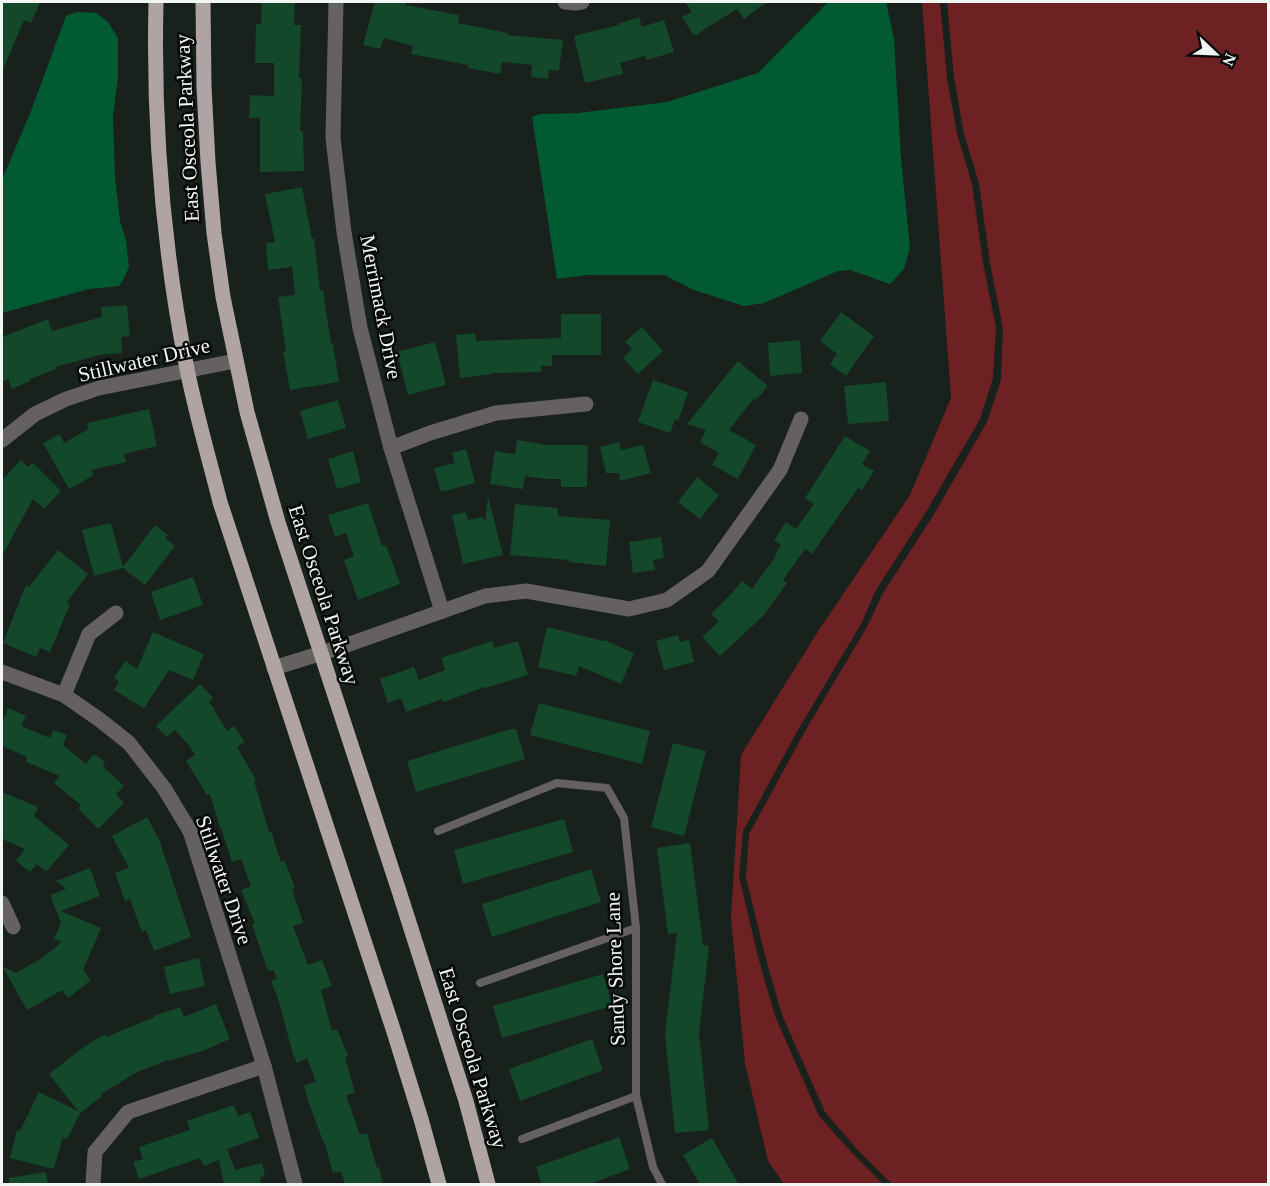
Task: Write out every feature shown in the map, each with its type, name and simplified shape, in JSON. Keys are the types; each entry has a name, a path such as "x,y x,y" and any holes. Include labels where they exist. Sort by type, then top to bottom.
{"main road":[{"name":"East Osceola Parkway","path":"156,2 156,107 167,249 177,314 202,432 220,502 397,1043 439,1185"},
{"name":"East Osceola Parkway","path":"203,2 204,98 214,233 223,297 247,412 281,533 466,1101 488,1185"}],"street":[{"name":"Merrimack Drive","path":"336,2 333,138 344,232 360,328 391,448 442,611"},
{"path":"565,2 582,2"},
{"name":"Stillwater Drive","path":"2,440 34,414 66,399 99,388 235,361"},
{"path":"391,448 430,433 496,413 586,404"},
{"path":"274,668 485,596 526,591 629,609 667,600 708,571 780,470 801,419"},
{"path":"64,695 89,634 116,613"},
{"name":"Stillwater Drive","path":"2,672 64,695 129,743 164,788 190,831 264,1066 295,1185"},
{"path":"2,903 14,927"},
{"path":"93,1185 95,1152 128,1112 264,1066"}],"lane":[{"name":"Sandy Shore Lane","path":"438,831 557,783 607,788 624,818 636,928 636,1096 653,1167 662,1185"},
{"path":"480,983 636,928"},
{"path":"522,1139 636,1096"}],"shaded area":[{"path":"828,2 886,2 894,39 901,158 910,248 904,269 890,284 850,270 838,271 764,303 744,306 694,290 664,275 587,275 557,279 532,117 540,114 578,113 667,102 758,73"},
{"path":"922,2 940,2 947,78 957,134 972,184 983,263 996,328 993,378 980,419 926,512 876,590 861,624 798,730 743,831 739,876 775,1016 819,1116 883,1184 784,1184 768,1161 745,1063 731,918 741,755 817,633 910,495 951,398"},
{"path":"947,2 1268,2 1268,1184 892,1184 856,1148 825,1112 782,1015 765,956 746,877 749,834 804,733 867,627 883,593 933,516 987,422 1001,380 1003,328 990,263 979,183 964,134 954,77"},
{"path":"77,12 96,13 108,22 118,38 118,78 113,116 115,177 120,221 126,240 129,267 119,286 89,289 2,313 2,180 31,111 66,16"}],"building":[{"path":"2,2 40,2 31,23 24,20 2,72"},
{"path":"262,2 295,2 294,25 301,25 300,131 303,131 304,171 260,172 260,118 249,118 250,95 274,96 274,63 255,63 256,24 261,24"},
{"path":"375,2 406,2 405,5 459,15 458,23 508,33 507,35 563,40 559,71 549,70 548,79 531,77 532,65 502,62 500,74 411,54 413,46 384,38 380,49 363,45"},
{"path":"685,2 767,2 744,19 737,9 694,36 682,17 692,12"},
{"path":"639,17 642,27 664,20 674,52 647,60 645,56 620,63 623,74 585,83 574,36 619,25"},
{"path":"302,187 312,239 314,238 320,291 323,290 339,382 290,390 283,352 286,351 278,297 295,295 292,267 268,270 266,243 275,242 265,194"},
{"path":"127,305 130,336 121,337 122,353 99,355 55,367 56,369 12,389 8,379 2,382 2,337 48,319 52,331 102,317 101,307"},
{"path":"841,312 874,336 846,376 830,364 837,354 820,341"},
{"path":"561,314 601,314 601,355 552,355 552,366 541,366 541,372 492,373 460,378 456,335 475,333 476,341 561,338"},
{"path":"642,327 663,351 638,374 623,358 632,349 625,342"},
{"path":"800,340 802,373 770,376 768,343"},
{"path":"435,342 446,385 408,395 397,352"},
{"path":"738,361 768,386 756,400 754,398 729,430 756,445 738,479 712,465 719,453 700,442 706,430 687,424"},
{"path":"653,380 688,392 678,421 675,419 670,433 638,422"},
{"path":"886,382 889,421 848,424 844,386"},
{"path":"338,400 346,428 308,439 300,411"},
{"path":"149,409 157,446 124,454 126,462 91,470 94,475 69,489 43,443 60,434 64,443 88,429 87,423"},
{"path":"845,436 870,451 862,464 874,471 862,490 858,488 812,554 805,549 783,580 787,583 763,616 720,656 702,637 719,621 711,614 742,581 752,589 776,556 781,545 774,540 786,522 796,529 814,504 805,498"},
{"path":"517,440 548,445 588,445 587,487 561,487 561,479 525,476 523,489 490,484 495,451 515,454"},
{"path":"619,442 621,450 643,445 651,473 620,481 619,473 606,473 600,447"},
{"path":"466,449 475,483 441,492 434,468 455,463 452,453"},
{"path":"353,451 361,482 337,489 328,459"},
{"path":"21,460 28,467 33,463 61,491 44,509 33,499 2,556 2,480"},
{"path":"697,477 719,495 700,519 678,502"},
{"path":"488,497 503,555 463,564 452,515 466,512 468,520 483,517 485,523"},
{"path":"368,503 382,546 386,545 400,584 358,600 344,560 354,556 346,533 335,537 328,515"},
{"path":"515,504 558,508 558,516 610,520 606,566 510,555"},
{"path":"111,523 123,567 155,525 168,535 165,538 175,546 145,585 123,568 94,576 82,530"},
{"path":"661,537 664,558 653,560 655,570 633,573 629,542"},
{"path":"58,550 88,574 67,602 70,604 50,652 40,648 36,657 3,643 26,585 29,587"},
{"path":"193,577 203,605 160,620 151,592"},
{"path":"547,627 604,640 634,653 621,684 579,666 576,676 538,667"},
{"path":"153,632 204,654 193,680 169,670 144,708 114,690 119,682 114,678 125,661 137,669"},
{"path":"678,635 680,642 689,640 694,662 664,670 656,641"},
{"path":"492,641 494,648 518,641 528,675 484,687 444,702 442,699 406,712 401,698 388,703 380,679 414,667 419,680 445,670 441,658"},
{"path":"200,684 213,698 209,703 215,709 227,731 234,726 245,742 237,747 256,780 254,781 269,832 271,831 281,862 285,861 295,888 292,889 303,923 293,926 308,965 322,960 332,986 321,990 332,1031 337,1029 348,1056 345,1057 355,1093 346,1095 360,1135 367,1133 383,1185 345,1185 341,1171 333,1173 304,1085 316,1082 307,1058 297,1063 292,1051 271,981 277,979 274,970 268,971 252,925 255,924 241,890 251,886 241,859 232,862 210,794 207,795 186,761 195,755 188,744 175,730 167,737 156,726"},
{"path":"539,703 650,731 642,764 530,735"},
{"path":"8,708 26,716 21,726 50,738 53,730 67,735 63,745 86,764 94,754 105,762 103,765 105,770 124,786 116,794 124,803 98,829 78,808 81,805 54,783 60,776 26,762 27,757 2,746 2,723"},
{"path":"516,729 525,759 416,792 407,761"},
{"path":"673,743 706,751 684,836 651,827"},
{"path":"2,792 38,807 34,816 69,845 46,872 37,864 30,872 16,861 25,849 2,839"},
{"path":"147,817 160,842 191,937 154,951 146,930 142,932 130,899 125,901 115,873 129,868 112,836"},
{"path":"564,819 573,852 463,884 454,850"},
{"path":"690,843 703,945 709,946 699,1033 709,1130 675,1133 665,1034 677,933 668,934 657,848"},
{"path":"90,868 100,896 61,911 101,928 83,970 91,980 68,998 62,990 27,1010 3,967 16,973 42,958 62,942 54,939 61,923 50,895 66,889 56,881"},
{"path":"591,869 601,902 492,937 482,904"},
{"path":"199,958 205,986 170,994 164,967"},
{"path":"603,974 612,1006 502,1038 493,1006"},
{"path":"216,1004 230,1039 202,1051 168,1060 137,1072 101,1094 102,1096 80,1113 67,1139 63,1137 54,1168 10,1158 17,1130 20,1131 39,1092 78,1111 49,1074 85,1046 105,1034 106,1037 180,1007 184,1017"},
{"path":"592,1039 603,1070 520,1101 509,1069"},
{"path":"234,1105 238,1116 250,1112 259,1138 227,1149 235,1170 262,1163 265,1176 260,1177 261,1185 224,1185 219,1160 204,1166 200,1158 139,1179 133,1162 143,1159 139,1147 190,1130 187,1121"},
{"path":"619,1137 630,1169 587,1185 542,1185 536,1167"},
{"path":"712,1138 739,1185 700,1185 683,1155"},
{"path":"46,1172 48,1185 9,1185 9,1178"}]}
